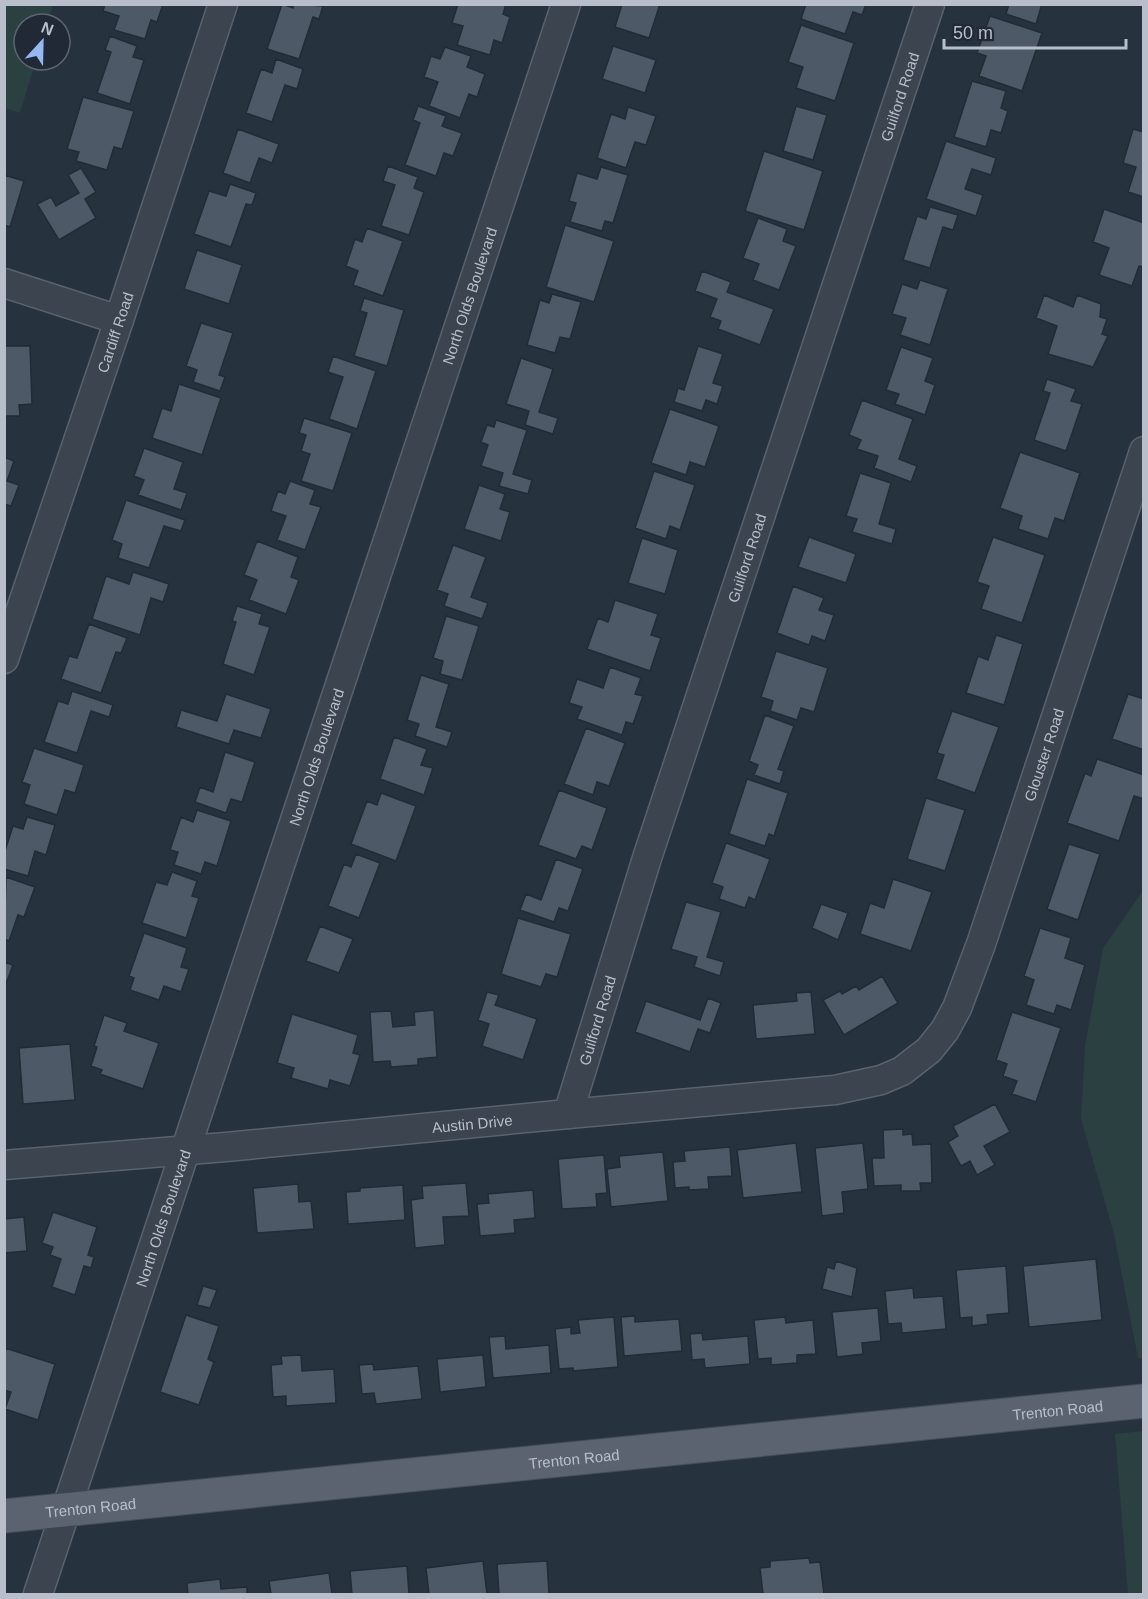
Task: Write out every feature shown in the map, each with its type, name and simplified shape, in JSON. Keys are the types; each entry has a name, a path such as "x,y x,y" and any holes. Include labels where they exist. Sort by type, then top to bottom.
{"main road":[{"name":"Trenton Road","path":"4,1516 1143,1401"}],"street":[{"name":"Cardiff Road","path":"4,659 223,4"},
{"name":"North Olds Boulevard","path":"38,1594 566,4"},
{"name":"Guilford Road","path":"568,1114 647,858 930,4"},
{"path":"4,283 119,320"},
{"name":"Glouster Road","path":"929,1050 945,1030 957,1008 981,944 1143,451"},
{"name":"Austin Drive","path":"4,1165 226,1147 835,1090 891,1076 902,1071 929,1050"}],"green space":[{"path":"5,4 53,5 51,12 12,12 12,72 32,72 20,113 5,108"},
{"path":"1143,891 1144,1358 1138,1358 1114,1234 1081,1119 1085,1046 1103,948"},
{"path":"1143,1431 1143,1594 1128,1594 1115,1434"}],"building":[{"path":"105,4 163,4 157,22 151,20 145,39 114,30 119,16 103,11"},
{"path":"282,4 293,8 294,4 323,6 319,19 313,17 299,59 267,49"},
{"path":"458,4 506,4 503,14 510,17 502,43 494,40 490,55 457,45 463,26 452,23"},
{"path":"622,4 660,4 649,38 615,27"},
{"path":"806,4 866,4 862,15 853,12 845,34 801,19"},
{"path":"1009,4 1042,4 1036,24 1006,14"},
{"path":"990,16 1042,33 1022,91 979,76 986,56 977,53"},
{"path":"801,25 854,43 835,101 796,88 803,67 788,62"},
{"path":"110,36 137,46 133,57 144,60 130,104 97,93 111,52 105,50"},
{"path":"613,46 656,60 645,93 602,79"},
{"path":"445,47 471,56 467,67 485,74 477,97 469,94 460,118 429,106 438,82 424,77 431,56 440,59"},
{"path":"276,59 303,69 297,89 285,85 272,122 246,113 261,69 272,73"},
{"path":"972,81 1006,91 1001,108 1008,111 1001,133 991,130 986,147 954,137"},
{"path":"83,97 134,111 122,149 114,147 107,170 76,161 79,152 67,149"},
{"path":"418,106 446,116 442,126 462,133 453,156 444,153 436,176 405,165 420,123 413,120"},
{"path":"796,106 827,115 813,160 783,151"},
{"path":"628,107 656,116 646,145 635,142 626,168 597,158 611,114 625,119"},
{"path":"238,129 279,144 272,163 259,158 250,183 223,173"},
{"path":"1133,129 1144,132 1144,197 1128,192 1136,167 1123,163"},
{"path":"946,141 996,158 991,175 972,169 965,189 983,195 976,216 926,199"},
{"path":"764,151 823,171 804,230 745,211"},
{"path":"388,166 418,177 414,188 424,192 409,235 381,226 395,185 383,181"},
{"path":"601,167 628,175 613,223 605,221 602,231 570,222 576,203 569,201 577,173 597,179"},
{"path":"81,168 96,192 85,199 96,218 59,240 37,204 51,197 56,206 79,193 68,175"},
{"path":"4,175 24,181 10,227 4,225"},
{"path":"230,184 256,193 252,205 246,204 231,247 194,234 209,191 226,196"},
{"path":"930,207 958,215 953,230 943,227 930,268 903,260 917,216 926,219"},
{"path":"1104,209 1144,223 1144,267 1139,266 1132,286 1099,275 1109,248 1093,242"},
{"path":"758,218 787,229 783,241 796,246 779,290 753,280 759,264 743,258"},
{"path":"565,225 614,241 594,302 546,287"},
{"path":"367,228 403,241 383,296 353,285 358,271 346,266 355,239 362,242"},
{"path":"197,250 242,265 229,304 184,289"},
{"path":"702,271 731,282 727,292 774,309 760,345 718,329 721,321 710,317 717,299 695,291"},
{"path":"920,280 948,289 930,345 900,335 906,318 892,314 902,284 917,289"},
{"path":"552,294 581,302 570,339 560,337 555,353 527,345 540,300 549,303"},
{"path":"1044,295 1073,307 1077,295 1101,304 1100,317 1107,319 1102,334 1108,336 1093,367 1048,354 1057,326 1036,318"},
{"path":"364,298 404,310 387,366 354,356 367,313 360,311"},
{"path":"201,323 233,333 219,375 225,377 220,391 193,382 197,370 186,366"},
{"path":"4,346 30,346 32,404 19,405 20,416 4,416"},
{"path":"698,346 723,354 713,383 723,386 717,404 706,400 702,411 674,402 678,388 684,390"},
{"path":"901,347 933,358 925,381 935,385 925,415 895,404 899,394 886,390"},
{"path":"333,356 376,371 357,429 329,419 343,377 328,372"},
{"path":"521,358 553,369 539,412 558,418 553,434 525,425 529,411 506,404"},
{"path":"1047,379 1076,389 1071,401 1082,404 1066,451 1034,440 1050,393 1043,391"},
{"path":"179,384 221,398 202,455 152,438 162,408 171,411"},
{"path":"862,400 913,419 899,459 917,466 911,482 874,468 878,456 857,449 861,440 849,435"},
{"path":"670,409 719,426 705,467 690,462 686,475 651,463"},
{"path":"304,418 352,433 333,491 301,481 310,454 301,451 306,435 299,433"},
{"path":"496,420 527,430 513,474 532,480 528,494 499,486 503,473 481,466 488,445 481,442 487,425 494,427"},
{"path":"144,448 183,462 174,489 187,493 181,510 138,495 144,480 134,476"},
{"path":"1020,452 1080,473 1064,521 1055,518 1048,539 1018,529 1022,516 1000,508"},
{"path":"4,457 14,461 7,481 19,485 11,506 4,504"},
{"path":"654,471 695,485 680,530 670,526 666,539 635,528"},
{"path":"860,473 891,483 879,524 896,529 892,544 852,532 857,519 846,516"},
{"path":"290,481 315,490 310,504 321,507 305,550 277,540 286,516 271,511 278,491 285,494"},
{"path":"479,485 505,494 500,509 510,512 501,541 464,529"},
{"path":"126,500 185,520 181,531 164,526 149,568 118,558 122,544 112,540"},
{"path":"809,537 856,554 846,583 798,567"},
{"path":"993,537 1045,555 1022,623 981,609 989,586 977,582"},
{"path":"642,538 678,550 665,594 628,583"},
{"path":"257,541 298,557 291,577 299,580 286,614 249,600 257,580 244,575"},
{"path":"453,545 486,557 471,597 488,603 482,619 444,606 448,594 437,590"},
{"path":"133,572 169,584 163,602 151,598 140,635 92,619 106,576 129,584"},
{"path":"793,586 824,598 819,610 834,615 825,641 812,636 809,645 777,633"},
{"path":"615,600 658,614 651,635 661,638 650,671 587,649 598,618 608,622"},
{"path":"237,606 262,614 259,624 270,627 254,675 223,664 236,622 232,621"},
{"path":"446,616 479,626 462,680 440,674 443,661 433,658"},
{"path":"89,624 127,638 121,653 116,652 101,693 61,679 69,656 77,658"},
{"path":"996,635 1023,644 1004,705 966,693 978,656 988,660"},
{"path":"776,651 828,668 814,712 801,708 797,720 770,711 773,701 761,697"},
{"path":"610,667 641,678 635,694 643,696 633,724 626,722 622,735 577,719 582,707 569,703 577,679 603,688"},
{"path":"421,675 449,684 436,727 452,732 447,747 415,736 419,724 407,720"},
{"path":"72,691 113,705 109,717 91,711 77,753 44,742 58,701 68,704"},
{"path":"226,694 271,709 261,738 234,730 229,744 176,727 181,710 217,721"},
{"path":"1128,694 1144,699 1144,750 1112,739"},
{"path":"952,711 999,727 975,793 936,779 944,755 937,753"},
{"path":"765,715 794,726 778,769 784,771 780,784 754,775 758,765 749,761"},
{"path":"586,728 625,743 609,786 597,782 593,795 564,784"},
{"path":"394,737 427,749 421,765 433,768 424,795 380,779"},
{"path":"34,748 84,765 75,793 65,790 57,815 24,804 30,785 22,782"},
{"path":"225,752 255,762 242,802 231,799 226,813 195,802 200,787 213,792"},
{"path":"1097,759 1144,775 1144,799 1134,796 1119,841 1067,823 1085,773 1091,776"},
{"path":"747,779 788,793 774,836 769,834 765,846 729,834"},
{"path":"559,790 607,808 592,850 582,846 576,859 538,845"},
{"path":"381,793 416,806 396,861 351,844 367,801 377,805"},
{"path":"926,798 965,810 945,871 907,859"},
{"path":"197,810 231,821 217,866 205,862 201,874 174,865 178,852 170,850 181,817 193,822"},
{"path":"27,817 55,825 46,855 35,851 28,876 4,869 4,854 13,826 23,829"},
{"path":"726,843 770,859 755,900 749,897 745,908 719,899 723,887 712,883"},
{"path":"1069,844 1100,854 1078,920 1047,909"},
{"path":"356,854 380,863 359,918 328,906 344,864 351,867"},
{"path":"556,859 583,869 568,911 559,908 554,922 520,910 526,894 541,900"},
{"path":"172,872 197,881 192,896 199,898 186,938 142,923 156,882 167,885"},
{"path":"6,877 35,887 24,917 18,915 9,941 4,939"},
{"path":"893,879 932,892 911,951 860,934 870,903 884,908"},
{"path":"686,902 721,912 707,957 724,962 720,976 694,967 697,957 671,949"},
{"path":"821,904 848,913 838,940 812,928"},
{"path":"518,918 571,934 557,977 546,974 541,987 501,974"},
{"path":"320,926 353,939 339,973 306,961"},
{"path":"1040,928 1071,938 1065,958 1085,965 1071,1010 1057,1005 1054,1014 1026,1005 1034,980 1024,976"},
{"path":"144,933 187,948 181,967 189,969 181,992 164,986 159,1000 130,990 134,978 129,976"},
{"path":"4,962 13,965 4,989"},
{"path":"882,976 898,1003 844,1035 823,1000 840,991 842,994 856,986 859,990"},
{"path":"487,992 499,995 495,1005 537,1019 523,1060 482,1046 489,1024 478,1020"},
{"path":"811,992 815,1034 756,1039 753,1005 797,1001 796,993"},
{"path":"708,998 721,1003 710,1033 698,1029 690,1052 635,1032 646,1001 700,1020"},
{"path":"434,1010 437,1057 418,1059 418,1065 391,1067 390,1061 373,1062 370,1012 391,1011 393,1027 415,1025 414,1012"},
{"path":"1012,1012 1061,1028 1036,1102 1012,1094 1017,1081 1003,1076 1007,1064 996,1060"},
{"path":"292,1014 358,1035 353,1053 360,1055 350,1086 330,1080 328,1089 291,1078 294,1068 277,1063"},
{"path":"104,1015 127,1023 124,1031 159,1043 143,1089 100,1074 102,1070 91,1066 97,1047 94,1046"},
{"path":"70,1044 75,1100 23,1104 19,1048"},
{"path":"995,1104 1010,1132 984,1146 995,1165 977,1175 970,1161 961,1166 948,1142 958,1136 953,1126"},
{"path":"903,1129 903,1135 912,1134 913,1145 931,1144 932,1183 920,1183 921,1191 901,1191 901,1185 874,1186 872,1158 884,1158 883,1130"},
{"path":"796,1143 802,1192 743,1198 737,1150"},
{"path":"863,1143 868,1189 842,1192 844,1213 822,1216 815,1148"},
{"path":"730,1147 732,1176 708,1177 709,1189 675,1188 673,1162 685,1161 684,1151"},
{"path":"663,1152 668,1201 611,1207 607,1169 620,1167 619,1156"},
{"path":"604,1155 607,1193 596,1194 597,1207 562,1209 558,1159"},
{"path":"466,1183 469,1216 443,1217 445,1245 415,1248 411,1200 423,1198 422,1186"},
{"path":"298,1184 299,1202 311,1201 314,1229 257,1233 253,1188"},
{"path":"403,1185 405,1220 348,1224 346,1192 360,1191 360,1188"},
{"path":"533,1190 535,1218 514,1220 515,1233 480,1236 477,1204 489,1203 488,1194"},
{"path":"53,1212 97,1227 88,1255 94,1257 91,1268 84,1266 75,1295 52,1287 61,1259 50,1255 53,1247 42,1243"},
{"path":"24,1217 27,1251 4,1253 4,1219"},
{"path":"1096,1259 1102,1320 1029,1327 1023,1266"},
{"path":"836,1261 857,1268 852,1297 822,1289 827,1267 834,1269"},
{"path":"1006,1266 1009,1313 987,1315 988,1324 972,1326 972,1317 960,1318 956,1270"},
{"path":"203,1286 217,1290 210,1308 197,1305"},
{"path":"913,1288 914,1298 943,1296 946,1329 902,1333 901,1323 888,1324 885,1291"},
{"path":"878,1308 881,1341 862,1343 863,1354 837,1357 832,1312"},
{"path":"186,1315 219,1326 208,1359 214,1362 199,1405 160,1392"},
{"path":"635,1316 635,1322 679,1319 682,1351 624,1356 621,1317"},
{"path":"614,1317 618,1367 573,1371 573,1368 559,1369 555,1329 571,1327 571,1334 580,1333 578,1320"},
{"path":"785,1317 786,1323 813,1320 816,1354 797,1355 797,1363 771,1365 771,1358 758,1359 754,1320"},
{"path":"702,1333 703,1340 748,1336 750,1364 705,1368 704,1359 692,1360 690,1334"},
{"path":"505,1336 506,1349 549,1345 551,1373 493,1378 489,1337"},
{"path":"5,1348 55,1364 38,1420 5,1409 11,1392 4,1390"},
{"path":"301,1355 302,1371 334,1369 336,1403 286,1406 286,1396 273,1397 271,1365 282,1364 281,1356"},
{"path":"483,1355 486,1387 440,1392 437,1359"},
{"path":"373,1364 374,1370 418,1366 422,1399 376,1404 374,1393 362,1394 359,1365"},
{"path":"809,1558 810,1563 820,1562 824,1594 763,1594 760,1568 770,1567 770,1561"},
{"path":"483,1561 487,1594 429,1594 426,1568"},
{"path":"547,1561 549,1594 499,1594 497,1564"},
{"path":"407,1566 409,1594 352,1594 350,1571"},
{"path":"329,1573 332,1594 271,1594 269,1581"},
{"path":"220,1579 221,1589 247,1587 247,1594 188,1594 187,1583"}]}
